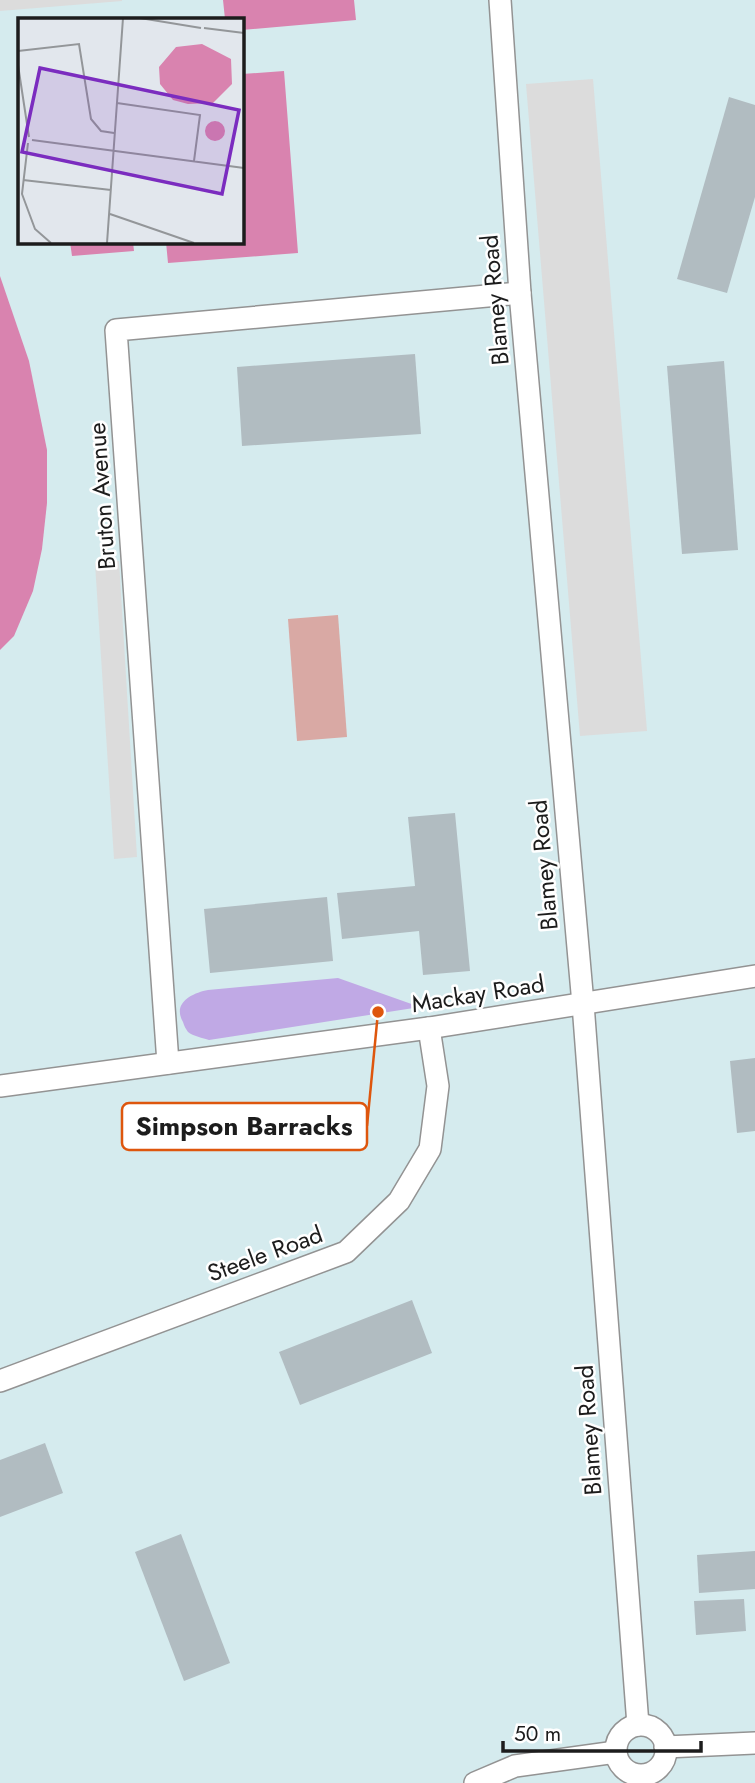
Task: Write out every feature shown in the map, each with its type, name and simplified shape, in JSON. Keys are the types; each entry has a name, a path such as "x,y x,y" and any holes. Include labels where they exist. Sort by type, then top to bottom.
{"street":[{"name":"Blamey Road","path":"500,0 520,293 583,1004 638,1725"},
{"name":"Bruton Avenue","path":"168,1063 116,330 520,293"},
{"name":"Mackay Road","path":"0,1086 429,1028 755,976"},
{"name":"Steele Road","path":"0,1381 346,1252 399,1201 430,1149 439,1086 429,1028"},
{"path":"638,1725 646,1725 660,1733 665,1747 662,1762 643,1779 628,1771 616,1752 624,1731 638,1725"},
{"path":"665,1747 755,1742"},
{"path":"475,1783 515,1766 616,1752"}],"shaded area":[{"path":"0,0 755,0 755,1783 0,1783"},
{"path":"0,0 122,0 122,1 0,11"},
{"path":"223,0 354,0 356,20 243,30 243,18 225,18"},
{"path":"284,71 298,253 168,263 166,243 243,243 243,74"},
{"path":"593,79 647,731 580,736 526,84"},
{"path":"70,243 133,243 134,251 72,256"},
{"path":"0,276 29,361 47,450 47,503 42,549 33,591 14,636 0,650"},
{"path":"119,561 137,857 114,859 95,563"},
{"path":"338,615 347,737 297,741 288,619"},
{"path":"338,978 420,1007 209,1040 188,1032 180,1015 185,1000 208,990"}],"building":[{"path":"729,97 755,105 755,197 727,293 677,279"},
{"path":"415,354 421,434 242,446 237,367"},
{"path":"724,361 738,550 682,554 667,366"},
{"path":"455,813 470,971 423,975 419,931 342,939 337,893 415,886 408,817"},
{"path":"327,897 333,961 210,973 204,909"},
{"path":"755,1058 755,1131 737,1133 730,1061"},
{"path":"412,1300 432,1353 300,1405 279,1352"},
{"path":"45,1443 63,1493 0,1517 0,1460"},
{"path":"181,1534 230,1663 184,1681 135,1552"},
{"path":"755,1551 755,1589 699,1593 697,1555"},
{"path":"744,1599 746,1631 696,1635 694,1601"}],"place":[{"name":"Simpson Barracks","path":"378,1012"}]}
